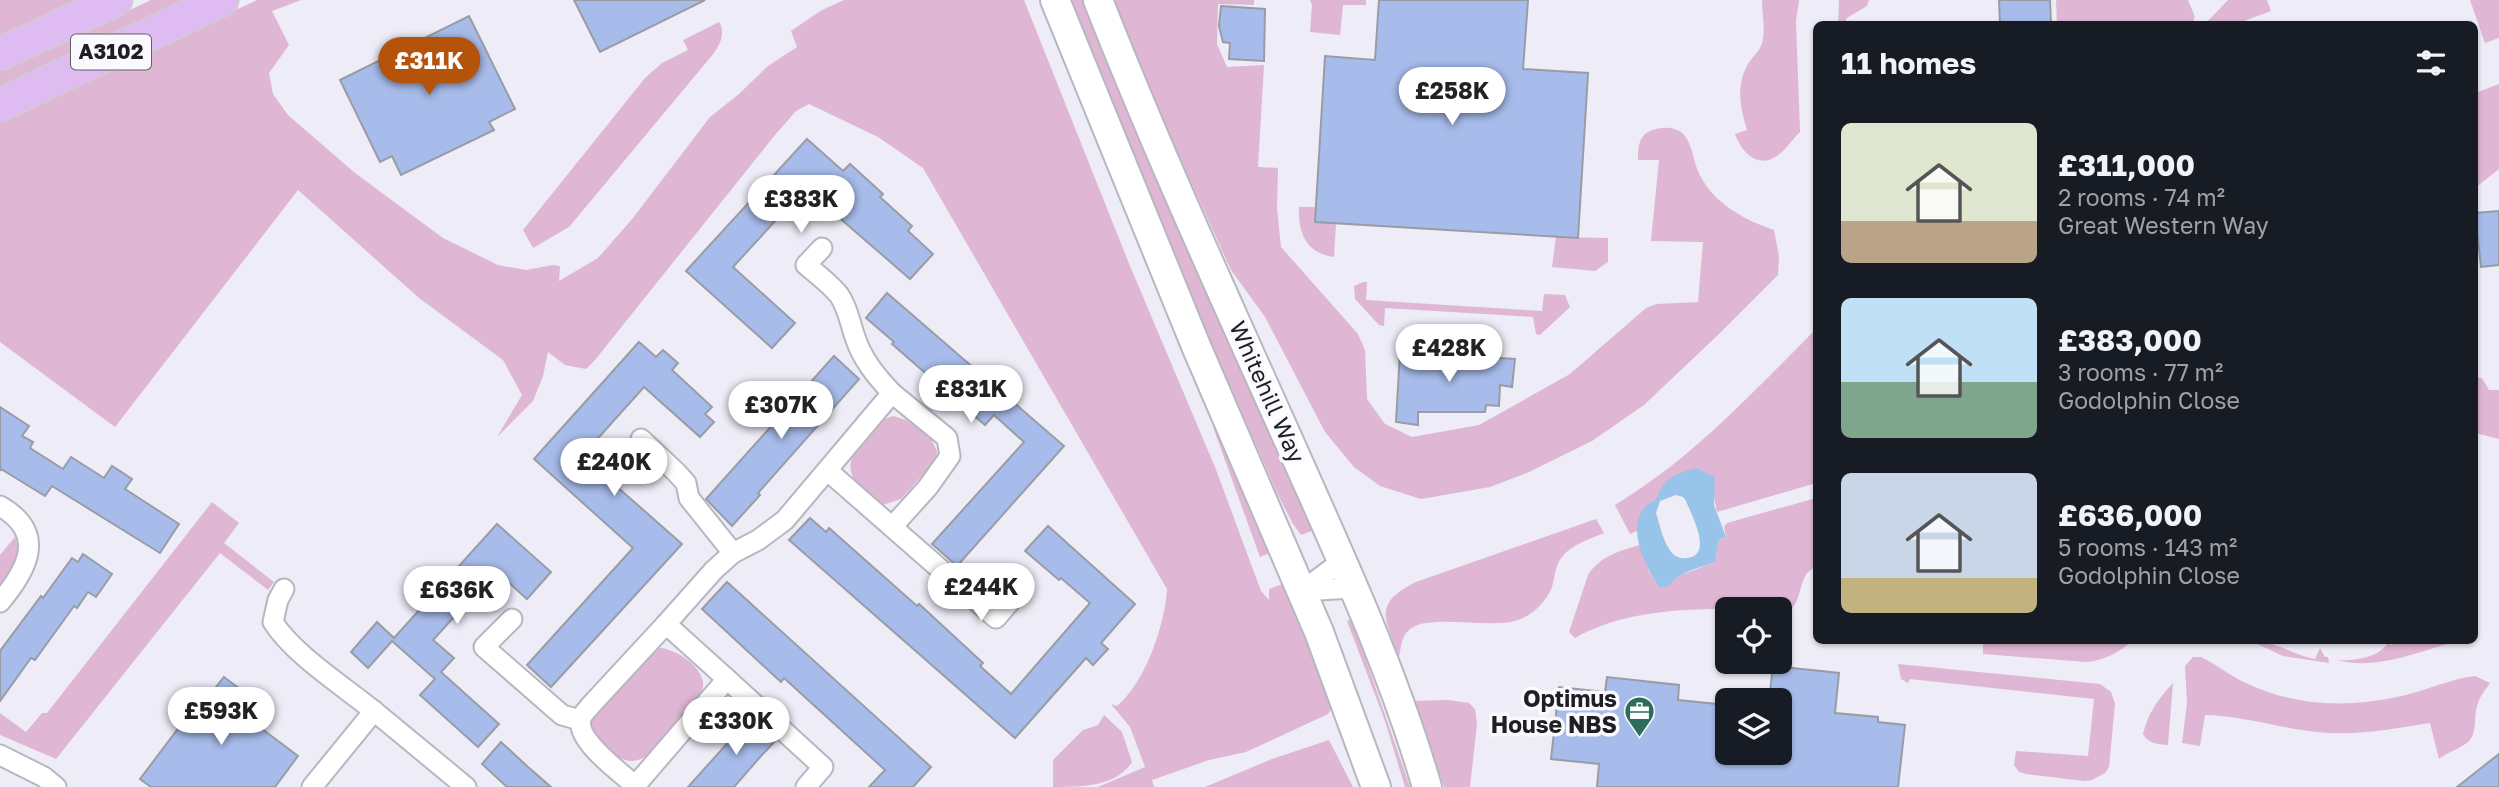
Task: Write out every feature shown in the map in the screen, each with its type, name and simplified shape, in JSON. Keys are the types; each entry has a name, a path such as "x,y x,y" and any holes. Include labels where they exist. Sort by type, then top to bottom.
{"main road":[{"name":"A3102","path":"0,54 116,0"},
{"name":"A3102","path":"0,104 222,0"},
{"name":"Whitehill Way","path":"1055,0 1196,346 1302,591 1376,787"},
{"name":"Whitehill Way","path":"1098,0 1152,136 1342,561 1407,723 1427,787"}],"street":[{"path":"822,248 806,264 839,295 865,359 874,374 891,393 947,438 950,456 940,472 892,527"},
{"path":"727,679 635,786 589,743 581,731 580,720 714,570 733,553 774,529 828,471 891,393"},
{"path":"641,439 676,471 685,483 689,498 733,553"},
{"path":"828,471 996,618 1014,597"},
{"path":"0,506 24,528 30,551 13,586 0,602"},
{"path":"1302,591 1342,561"},
{"path":"1302,591 1353,588"},
{"path":"284,589 273,622 279,631 295,648 466,787"},
{"path":"512,618 484,647 562,715 580,720"},
{"path":"666,624 823,767 806,787"},
{"path":"312,787 374,711"},
{"path":"0,755 50,781 56,787"}],"shaded area":[{"path":"0,0 82,0 0,38"},
{"path":"151,0 188,0 0,87 0,71"},
{"path":"257,0 301,0 272,11 289,45 269,73 273,94 288,115 355,173 443,238 498,265 526,270 560,266 559,281 598,258 633,218 710,117 768,66 797,47 791,31 822,10 844,0 1024,0 1130,266 1215,467 1261,591 1269,600 1269,589 1285,583 1333,706 1328,714 1246,752 1209,760 1152,780 1154,787 1098,787 1145,767 1130,727 1111,704 1117,706 1127,696 1145,668 1158,636 1167,589 923,168 878,137 809,104 796,111 775,135 586,369 565,365 548,352 543,376 533,401 497,437 522,395 503,360 419,298 298,190 115,427 0,342 0,120"},
{"path":"1070,0 1084,0 1209,294 1314,530 1301,535 1278,495 1195,306"},
{"path":"1114,0 1254,0 1254,5 1218,4 1217,44 1227,67 1264,65 1258,167 1278,168 1277,208 1281,247 1358,334 1365,350 1367,399 1385,424 1412,437 1479,425 1570,374 1646,308 1657,304 1698,302 1703,242 1651,241 1659,160 1638,160 1641,139 1658,128 1677,130 1685,136 1698,171 1720,201 1751,221 1774,230 1779,256 1778,275 1644,405 1592,441 1529,472 1490,487 1421,499 1380,486 1354,467 1325,432 1265,317 1231,270 1166,128"},
{"path":"1310,0 1366,0 1366,5 1343,5 1340,35 1310,32"},
{"path":"1762,0 1799,0 1796,21 1800,132 1777,156 1762,161 1744,150 1735,134 1747,130 1742,113 1741,86 1745,69 1762,42"},
{"path":"1839,0 1869,0 1867,6 1846,21 1838,21"},
{"path":"2056,0 2188,0 2195,17 2193,21 2057,21"},
{"path":"2228,0 2267,0 2271,11 2244,21 2208,21"},
{"path":"2470,0 2499,0 2499,38 2485,43"},
{"path":"719,22 722,34 714,53 569,227 533,248 523,230 645,78 662,63 688,50 683,40"},
{"path":"2499,84 2499,169 2478,186 2478,92"},
{"path":"1299,207 1316,207 1315,222 1336,223 1334,257 1324,255 1310,246 1302,233"},
{"path":"1556,237 1608,238 1608,262 1595,271 1552,267"},
{"path":"1367,282 1366,300 1542,311 1544,294 1565,295 1570,307 1540,335 1536,334 1533,317 1385,308 1384,326 1379,325 1355,299 1354,286"},
{"path":"1813,332 1813,484 1717,512 1713,492 1715,477 1679,489 1656,501 1640,519 1637,531 1630,534 1615,505 1696,446"},
{"path":"2478,377 2482,378 2489,390 2499,390 2499,439 2478,434"},
{"path":"893,416 906,420 930,437 937,451 936,460 901,499 883,505 858,486 850,465 852,458 885,419"},
{"path":"1217,426 1272,552 1260,557 1213,427"},
{"path":"1813,499 1813,568 1807,573 1792,608 1792,597 1715,597 1715,609 1675,611 1623,619 1575,638 1569,632 1588,575 1598,563 1611,555 1640,545 1649,572 1660,588 1683,574 1715,562 1719,539 1726,537 1724,527 1727,523"},
{"path":"212,502 239,523 224,543 274,582 268,590 220,553 56,759 0,735 0,713 26,732 42,713 47,713"},
{"path":"1596,519 1604,533 1566,552 1558,564 1549,593 1529,615 1506,623 1443,622 1416,625 1404,637 1399,657 1386,613 1388,605 1402,590 1416,582"},
{"path":"15,537 17,559 0,590 0,555"},
{"path":"1352,619 1410,787 1405,787 1385,721 1347,621"},
{"path":"1983,644 2128,644 2111,655 2086,662 1983,654"},
{"path":"2257,644 2271,644 2315,659 2320,648 2325,657 2328,657 2329,663 2283,656"},
{"path":"2387,644 2447,644 2382,661 2352,663 2338,660 2365,658"},
{"path":"660,648 673,651 693,664 701,676 703,689 698,699 649,754 635,761 618,757 592,734 591,719 653,650"},
{"path":"2193,657 2201,657 2242,681 2266,691 2321,703 2378,701 2475,676 2490,683 2478,703 2472,737 2439,759 2430,723 2374,731 2331,733 2205,715 2200,746 2182,743 2187,703 2185,666"},
{"path":"1898,664 2100,684 2111,692 2115,704 2109,767 2105,773 2084,781 2026,774 2019,772 2014,765 2016,751 2088,756 2094,699 1910,679 1908,683 1901,679"},
{"path":"2173,683 2168,745 2154,743 2143,734 2145,726 2154,707"},
{"path":"1448,700 1469,703 1475,709 1477,724 1470,787 1444,787 1414,701"},
{"path":"1104,715 1122,732 1132,762 1125,770 1107,781 1086,786 1053,787 1053,760 1083,730 1098,725"},
{"path":"1329,740 1353,787 1205,787 1272,759"}],"water":[{"path":"1697,468 1715,477 1714,505 1726,537 1719,539 1715,562 1683,574 1669,586 1660,588 1640,549 1637,527 1639,517 1645,507 1657,498 1667,481","holes":["1676,495 1683,497 1696,525 1700,542 1699,550 1688,558 1676,556 1670,550 1656,513 1660,501"]}],"building":[{"path":"574,0 705,0 600,52"},
{"path":"1379,0 1528,0 1523,69 1588,73 1578,238 1315,222 1325,56 1375,60"},
{"path":"1999,0 2050,0 2051,21 2000,21"},
{"path":"1221,6 1265,9 1264,61 1229,59 1230,43 1223,42 1219,26"},
{"path":"469,16 515,109 489,122 494,130 401,175 392,156 380,162 340,80"},
{"path":"807,139 843,171 850,164 883,194 880,197 912,226 908,231 933,254 910,279 835,214 837,211 809,184 733,267 795,323 772,348 686,271"},
{"path":"2499,211 2499,265 2481,267 2478,213"},
{"path":"887,293 1064,446 957,566 932,544 1024,442 994,415 985,425 866,318"},
{"path":"639,342 656,357 663,350 678,363 672,370 712,407 705,414 714,422 700,437 644,387 582,456 682,544 551,687 527,665 633,548 534,459"},
{"path":"1400,352 1515,359 1512,387 1500,385 1499,406 1486,405 1485,412 1418,412 1418,425 1396,422"},
{"path":"834,356 859,379 732,526 706,499"},
{"path":"0,407 29,426 22,436 33,442 30,448 63,469 71,457 104,478 112,466 132,479 125,489 179,524 160,553 52,486 45,496 1,469 0,471"},
{"path":"810,518 826,532 829,528 917,606 919,604 983,663 980,666 1011,694 1090,603 1025,551 1048,526 1135,604 1101,643 1108,649 1093,665 1086,658 1015,738 789,540"},
{"path":"497,524 551,572 527,599 496,571 433,640 454,658 441,672 499,724 478,747 420,695 435,679 392,641 368,668 351,652 377,622 394,638"},
{"path":"83,554 112,574 96,597 88,592 77,608 74,606 35,660 31,658 0,701 0,651 72,558 78,562"},
{"path":"727,582 931,767 913,787 869,787 885,770 784,678 781,682 702,609"},
{"name":"Optimus House NBS","path":"1792,668 1839,673 1835,713 1878,717 1878,722 1905,725 1898,787 1597,787 1599,764 1551,759 1559,687 1605,692 1607,677 1679,685 1678,700 1715,704 1715,765 1792,765 1792,688 1770,688 1772,674 1792,674"},
{"path":"224,677 261,705 250,720 298,756 275,787 151,787 140,779 208,689 212,692"},
{"path":"751,717 776,740 734,787 688,787"},
{"path":"501,742 551,787 507,787 482,764"},
{"path":"2499,754 2499,787 2457,787"}],"place":[{"name":"Optimus House NBS","path":"1640,739"}]}
